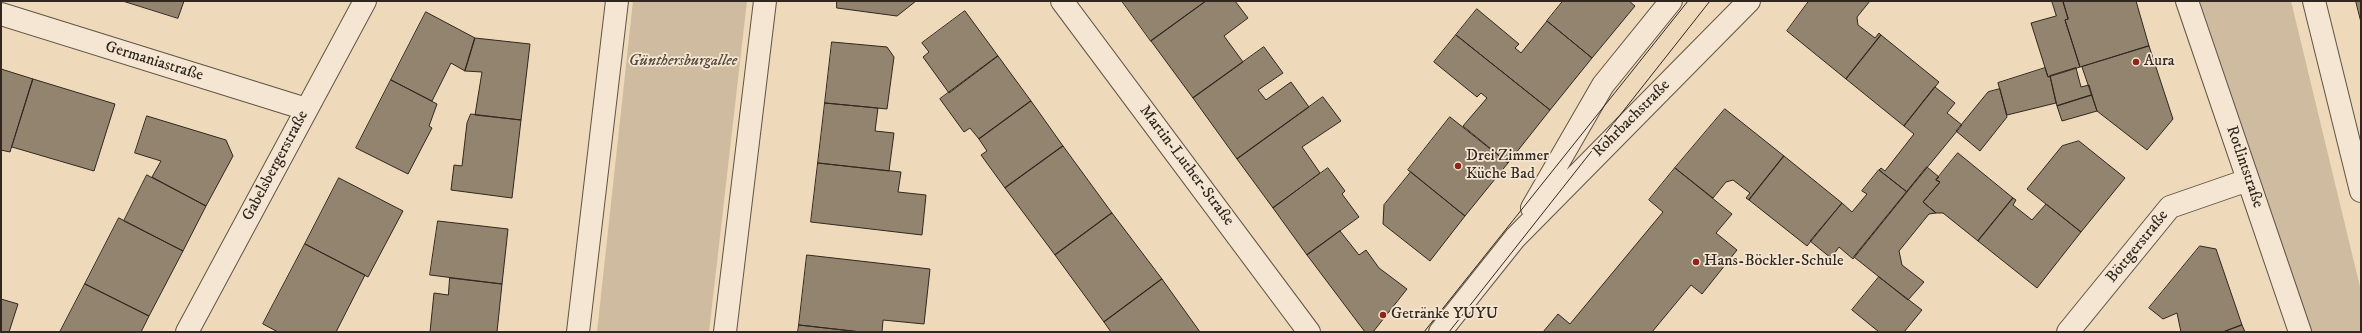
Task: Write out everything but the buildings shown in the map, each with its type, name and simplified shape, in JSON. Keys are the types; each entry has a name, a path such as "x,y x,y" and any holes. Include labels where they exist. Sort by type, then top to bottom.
{"street":[{"name":"Gabelsbergerstraße","path":"187,332 365,1"},
{"path":"578,332 616,1"},
{"path":"725,332 766,1"},
{"name":"Martin-Luther-Straße","path":"1062,1 1309,332"},
{"name":"Rohrbachstraße","path":"1515,238 1603,86 1671,1"},
{"name":"Rohrbachstraße","path":"1440,332 1515,238 1749,1"},
{"name":"Rotlintstraße","path":"2187,1 2300,332"},
{"path":"2314,1 2361,190"},
{"name":"Germaniastraße","path":"1,14 306,109"},
{"name":"Böttgerstraße","path":"2068,332 2170,206 2248,180"}],"green space":[{"name":"Günthersburgallee","path":"633,1 747,1 709,332 597,332"},
{"path":"2197,1 2291,1 2361,291 2361,332 2311,332"}],"tram line":[{"path":"1424,332 1688,1"},
{"path":"1449,332 1710,1"}],"place":[{"name":"Aura","path":"2136,62"},
{"name":"Drei Zimmer Küche Bad","path":"1458,166"},
{"name":"Hans-Böckler-Schule","path":"1696,262"},
{"name":"Getränke YUYU","path":"1383,315"}]}
